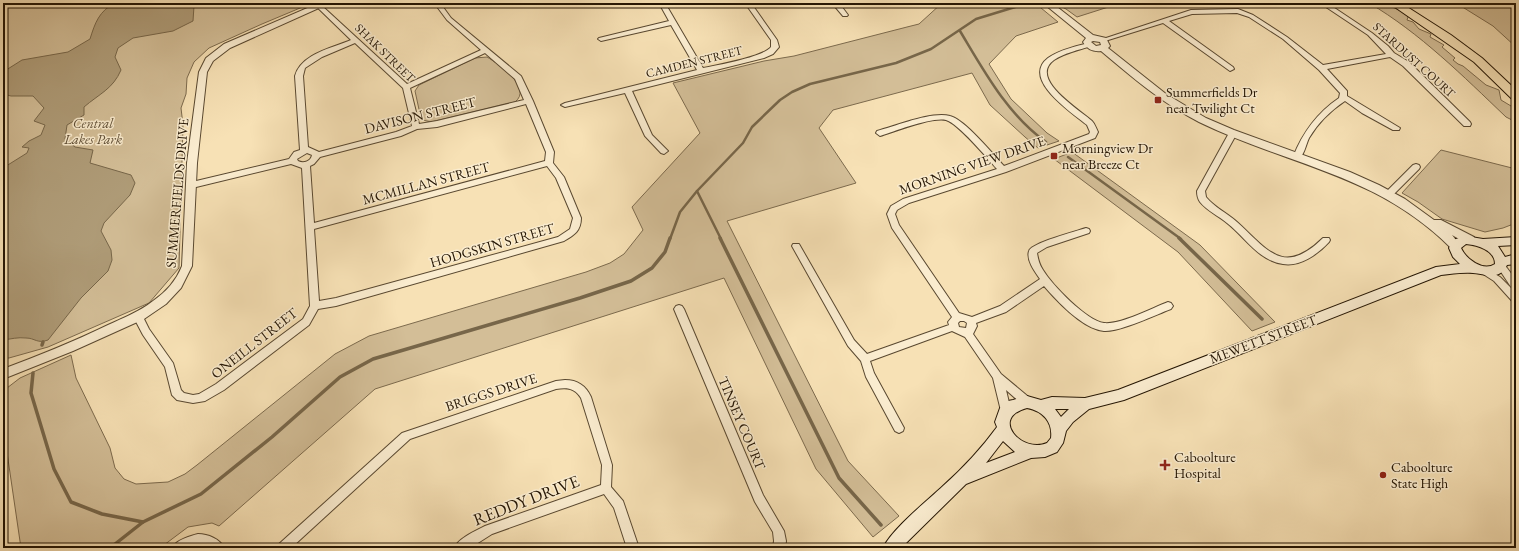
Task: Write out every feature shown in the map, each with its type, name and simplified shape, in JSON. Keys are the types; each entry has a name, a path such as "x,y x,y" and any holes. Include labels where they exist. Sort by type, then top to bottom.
{"main road":[{"path":"1394,3 1431,25 1478,61 1516,96"},
{"path":"1480,269 1466,263 1456,249 1460,240 1494,244 1516,241"},
{"path":"1483,243 1494,250 1501,264 1516,259"},
{"name":"MEWETT STREET","path":"1440,270 1456,249"},
{"name":"MEWETT STREET","path":"1041,406 1052,403 1085,404 1118,396 1440,270 1495,270 1501,264"},
{"path":"961,480 1030,452 1039,452 1053,447 1059,437 1059,429 1053,416 1041,406 1027,402 1018,403 1011,406 1006,411 1002,422 1003,429 1013,443 1030,452"},
{"name":"MEWETT STREET","path":"1059,429 1068,418 1085,404"},
{"path":"891,548 922,515 961,480 995,442 1003,429"}],"street":[{"path":"662,3 701,71"},
{"name":"CAMDEN STREET","path":"565,105 610,93 628,91 642,86 761,56 771,52 775,47 774,40 748,3"},
{"path":"835,3 845,15"},
{"path":"1047,3 1097,48 1103,44 1165,21 1197,11 1242,12 1257,19 1285,38 1322,68 1342,90 1344,97 1365,111 1396,128"},
{"name":"STARDUST COURT","path":"1323,3 1366,31 1386,48 1391,55 1406,64 1467,124"},
{"name":"SHAK STREET","path":"323,4 356,40 406,87 409,94 416,127"},
{"name":"SUMMERFIELDS DRIVE","path":"3,374 82,342 138,316 160,303 179,283 187,266 192,163 203,72 209,60 227,46 323,4"},
{"path":"441,8 449,19 518,78 550,152 549,164"},
{"path":"1165,21 1230,69"},
{"path":"601,39 673,22"},
{"path":"304,151 299,76 300,70 303,66 314,60 356,40"},
{"name":"MORNING VIEW DRIVE","path":"957,317 895,226 891,214 894,208 906,201 1003,170 1092,136 1094,132 1090,124 1048,86 1042,75 1042,69 1051,59 1090,42"},
{"path":"1103,44 1173,103 1201,119 1233,133 1353,178 1388,195 1426,218 1470,240"},
{"path":"406,87 486,50"},
{"path":"1322,68 1391,55"},
{"path":"628,91 649,136 664,151"},
{"path":"1297,157 1310,128 1321,116 1344,97"},
{"name":"DAVISON STREET","path":"317,155 398,134 416,127 437,124 529,102"},
{"path":"880,133 936,117 950,118 960,125 1003,170"},
{"path":"1233,133 1201,191 1200,195 1204,201 1231,221 1263,250 1278,259 1290,260 1308,254 1319,248 1326,240"},
{"path":"192,185 293,161 297,154 304,151 311,150 317,155 313,162 306,165 295,165 293,161"},
{"name":"MCMILLAN STREET","path":"309,227 549,164"},
{"name":"HODGSKIN STREET","path":"314,306 336,302 561,239 569,235 576,227 577,218 560,177 549,164"},
{"name":"ONEILL STREET","path":"138,316 146,332 167,362 176,392 181,397 194,399 201,398 220,387 306,322 312,313 314,306 306,165"},
{"path":"1388,195 1416,167"},
{"path":"1426,218 1456,249"},
{"path":"1086,231 1044,245 1033,251 1032,255 1034,263 1044,281 1083,317 1092,324 1100,327 1114,326 1168,306"},
{"path":"796,246 851,343 865,359 869,374 899,428"},
{"path":"1501,264 1516,287"},
{"path":"1480,269 1502,283 1516,299"},
{"path":"971,321 1003,309 1044,281"},
{"name":"TINSEY COURT","path":"679,309 759,498 778,531 780,541 779,548"},
{"path":"957,317 966,317 971,321 972,329 968,332 958,331 954,327 953,320 957,317"},
{"path":"865,359 954,327"},
{"path":"968,332 998,377 1027,402"},
{"path":"998,377 1006,411"},
{"name":"BRIGGS DRIVE","path":"283,548 406,436 561,384 575,385 580,388 586,397 607,466 608,473 606,488"},
{"path":"606,488 619,505 633,548"},
{"name":"REDDY DRIVE","path":"460,548 477,536 489,530 606,488"},
{"path":"178,548 197,539 206,539 218,548"}],"green space":[{"name":"Central Lakes Park","path":"3,3 312,3 209,48 194,62 187,78 186,94 181,108 183,125 179,268 149,303 48,347 9,358 3,358"},
{"path":"942,3 1035,3 1058,22 1016,36 989,64 1011,99 1047,133 1059,141 1038,148 990,105 972,73 833,110 819,128 856,183 727,221 848,461 899,516 873,537 816,469 724,278 375,389 219,526 212,523 188,527 160,548 21,548 3,425 3,394 7,388 20,378 71,355 76,378 110,448 115,468 124,479 136,484 168,482 185,474 197,465 335,354 369,336 586,272 610,263 624,254 643,230 632,207 700,133 673,83 764,61 794,56 919,24"},
{"path":"1054,3 1121,3 1077,17"},
{"path":"1369,3 1382,3 1404,12 1408,17 1407,20 1413,22 1419,29 1431,34 1430,37 1444,45 1442,47 1455,58 1453,60 1463,66 1486,85 1499,90 1501,100 1516,109 1516,122 1506,117 1423,41"},
{"path":"1456,3 1516,3 1516,47 1493,26"},
{"path":"487,57 506,71 517,83 520,90 519,96 515,102 431,122 423,120 420,114 415,91 419,85 475,58"},
{"path":"1441,150 1516,169 1516,223 1485,232 1442,219 1402,193"},
{"path":"1072,152 1200,245 1275,322 1252,331 1178,252 1054,159"}],"shaded area":[{"path":"115,3 196,3 194,6 193,21 173,31 133,38 118,48 115,57 121,70 118,77 110,87 84,107 84,115 67,125 65,139 75,147 93,150 90,163 131,175 135,183 130,195 104,223 101,231 111,250 112,260 108,271 81,298 48,340 39,341 29,338 20,338 3,340 3,168 27,153 29,148 22,147 29,141 41,135 45,125 34,121 44,108 33,96 11,96 3,94 3,72 22,60 68,52 90,39 98,18 105,10"}],"waterway":[{"path":"697,191 743,143 752,127 780,100 792,92 810,84 896,63 931,49 976,19 1028,3"},
{"path":"960,31 997,91 1019,118 1046,142"},
{"path":"1068,157 1181,239"},
{"path":"670,239 680,212 697,191"},
{"path":"697,191 721,239"},
{"path":"143,522 201,494 272,437 340,377 373,359 580,298 631,281 652,268 665,252 670,238"},
{"path":"720,238 839,478 881,525"},
{"path":"1179,238 1262,319"},
{"path":"33,373 31,393 54,469 71,502 102,514 143,522"},
{"path":"110,548 143,522"}],"place":[{"name":"Summerfields Dr near Twilight Ct","path":"1158,100"},
{"name":"Morningview Dr near Breeze Ct","path":"1054,156"},
{"name":"Caboolture Hospital","path":"1165,465"},
{"name":"Caboolture State High","path":"1383,475"}]}
